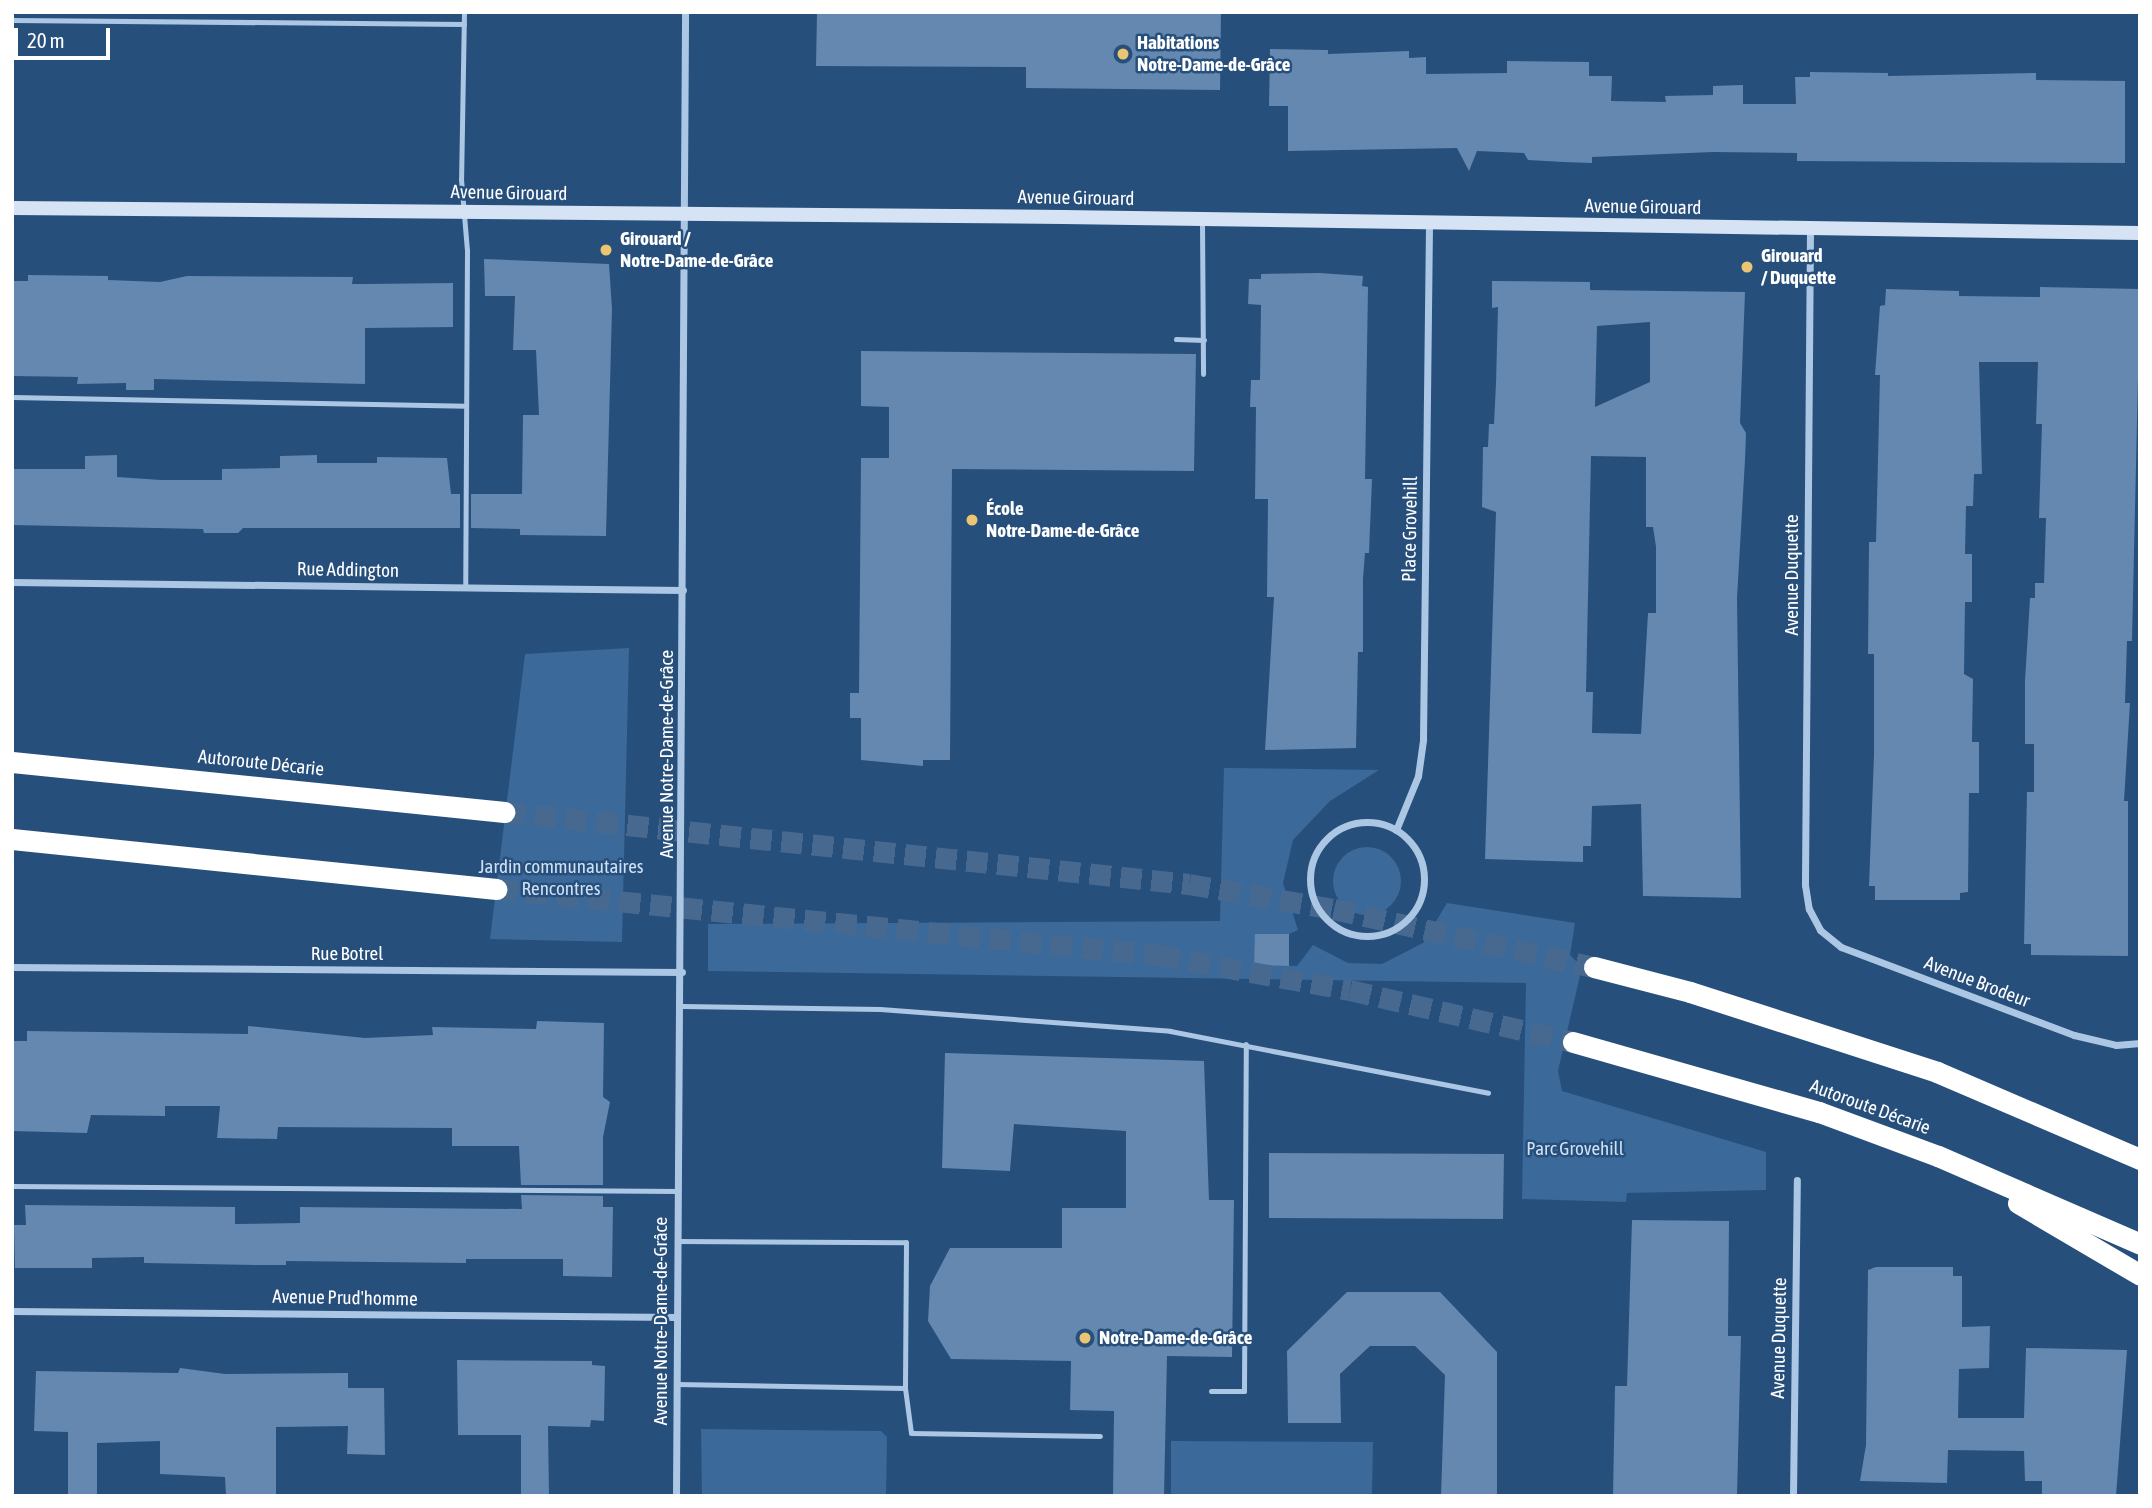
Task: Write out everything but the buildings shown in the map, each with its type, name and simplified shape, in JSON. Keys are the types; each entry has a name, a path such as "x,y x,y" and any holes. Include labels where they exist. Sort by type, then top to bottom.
{"highway":[{"name":"Autoroute Décarie","path":"12,759 504,812"},
{"path":"12,839 496,889"},
{"path":"1594,967 1702,996 1937,1072 2140,1159"},
{"name":"Autoroute Décarie","path":"1573,1042 1775,1098 1938,1156 2140,1244"},
{"path":"1938,1156 2140,1275"}],"street":[{"name":"Avenue Notre-Dame-de-Grâce","path":"676,1496 677,1241 682,1006 682,214 685,12"},
{"name":"Avenue Girouard","path":"12,208 1202,219 2140,233"},
{"name":"Place Grovehill","path":"1396,830 1418,776 1423,739 1429,224"},
{"name":"Avenue Duquette","path":"1810,229 1805,885 1814,921"},
{"name":"Rue Addington","path":"12,582 683,590"},
{"path":"1372,822 1396,830 1415,848 1423,871 1421,896 1412,913 1393,929 1375,935 1356,934 1333,925 1320,911 1311,890 1310,870 1317,851 1329,836 1352,824 1372,822"},
{"name":"Avenue Brodeur","path":"1814,921 1840,947 1991,1004 2094,1040 2140,1043"},
{"name":"Rue Botrel","path":"12,967 682,972"},
{"name":"Avenue Duquette","path":"1793,1496 1797,1180"},
{"name":"Avenue Prud'homme","path":"12,1311 677,1317"}],"lane":[{"path":"464,12 465,587"},
{"path":"12,20 464,24"},
{"path":"1202,219 1203,374"},
{"path":"1175,339 1204,340"},
{"path":"12,397 466,407"},
{"path":"682,1006 880,1009 1170,1031 1488,1093"},
{"path":"1211,1391 1244,1391 1247,1044"},
{"path":"12,1186 678,1191"},
{"path":"677,1241 906,1242 905,1388 911,1433 1100,1436"},
{"path":"676,1384 905,1388"}],"green space":[{"name":"Jardin communautaires Rencontres","path":"629,648 622,942 490,939 525,654"},
{"name":"Parc Grovehill","path":"1224,768 1379,770 1330,801 1293,840 1283,883 1298,930 1289,934 1255,934 1255,965 1297,966 1313,945 1348,963 1382,964 1423,943 1447,903 1575,923 1570,955 1582,967 1558,1071 1562,1091 1766,1152 1766,1190 1627,1193 1626,1202 1522,1199 1526,983 708,971 708,924 1220,921"},
{"path":"1367,847 1380,849 1391,857 1399,868 1399,894 1391,905 1380,913 1367,915 1354,913 1343,905 1335,894 1333,881 1335,868 1343,857 1354,849"},
{"path":"701,1429 881,1431 887,1437 886,1496 702,1496"},
{"path":"1171,1441 1373,1442 1372,1496 1171,1496"}],"tunnel":[{"path":"504,812 1189,884 1334,909 1594,967"},
{"path":"496,889 1159,955 1350,990 1573,1042"}],"place":[{"name":"Habitations Notre-Dame-de-Grâce","path":"1123,54"},
{"name":"Girouard / Notre-Dame-de-Grâce","path":"606,250"},
{"name":"Girouard / Duquette","path":"1747,267"},
{"name":"École Notre-Dame-de-Grâce","path":"972,520"},
{"name":"Notre-Dame-de-Grâce","path":"1085,1338"}]}
